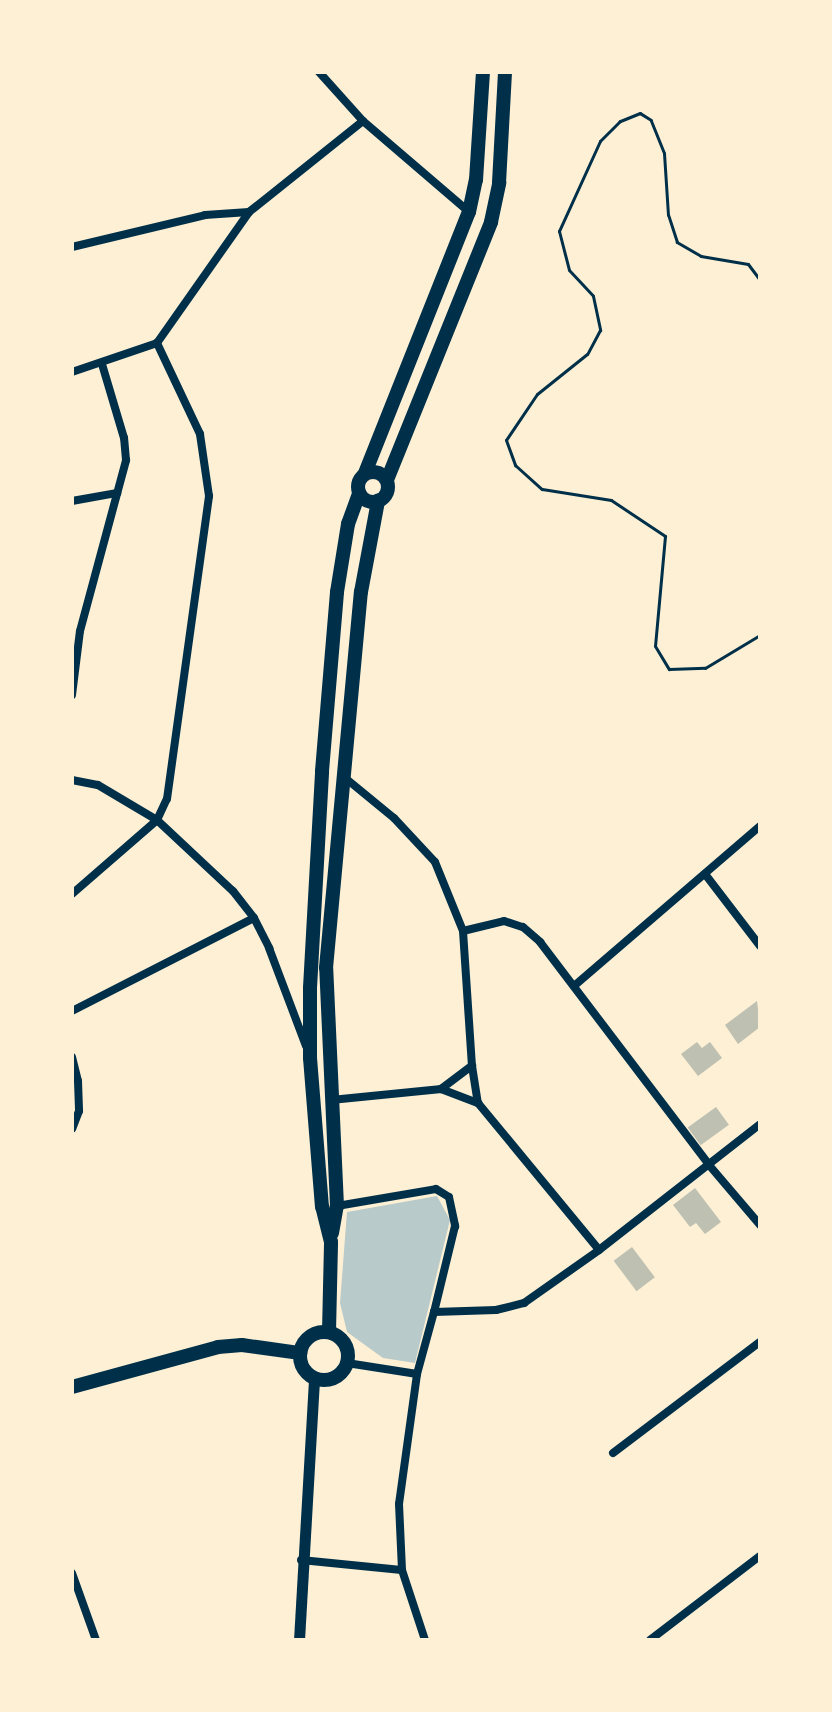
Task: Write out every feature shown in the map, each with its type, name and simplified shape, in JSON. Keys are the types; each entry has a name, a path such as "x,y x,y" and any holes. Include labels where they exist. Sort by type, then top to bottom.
{"main road":[{"path":"331,1242 322,1207 310,1058 310,988 321,787 337,592 348,524 359,493 358,484 469,212 476,180 483,72"},
{"path":"359,493 369,502 378,501 388,493 387,480 491,222 499,183 505,72"},
{"path":"365,473 375,471 387,480"},
{"path":"329,1332 331,1242 337,1206 326,968 341,775 361,592 378,501"},
{"path":"329,1332 345,1344 347,1363 337,1376 314,1378 303,1367 300,1353 313,1334 329,1332"},
{"path":"72,1387 218,1347 242,1345 300,1353"}],"street":[{"path":"319,72 363,121 469,212"},
{"path":"72,372 157,343 249,212 363,121"},
{"path":"72,247 205,215 249,212"},
{"path":"72,894 157,820 167,799 209,496 200,434 157,343"},
{"path":"72,695 80,631 126,460 124,438 102,364"},
{"path":"72,501 117,493"},
{"path":"341,775 405,829 435,862 463,931 472,1066 478,1103"},
{"path":"72,780 98,785 157,820 233,891 254,918 310,1058"},
{"path":"574,986 760,826"},
{"path":"705,874 760,946"},
{"path":"72,1011 254,918"},
{"path":"463,931 504,921 523,927 540,942 709,1165 760,1225"},
{"path":"72,1057 78,1081 79,1111 72,1129"},
{"path":"441,1089 472,1066"},
{"path":"331,1100 441,1089 478,1103 599,1250"},
{"path":"434,1312 496,1310 524,1303 599,1250 760,1124"},
{"path":"337,1206 436,1189 449,1197 455,1226 417,1374 399,1504 402,1570 425,1640"},
{"path":"613,1453 760,1342"},
{"path":"347,1363 417,1374"},
{"path":"299,1640 301,1560 314,1378"},
{"path":"650,1640 760,1556"},
{"path":"301,1560 402,1570"},
{"path":"72,1573 96,1640"}],"path":[{"path":"760,280 748,264 701,256 677,242 668,215 664,153 651,120 640,113 620,121 600,141 559,231 569,270 593,296 600,330 587,354 537,394 506,440 515,465 542,489 611,500 665,536 655,646 669,669 705,668 760,635"}],"shaded area":[{"path":"437,1196 450,1220 415,1363 383,1358 347,1332 340,1303 347,1212"}],"building":[{"path":"757,1001 760,1027 738,1044 725,1025"},
{"path":"697,1042 702,1048 710,1042 722,1058 698,1076 681,1054"},
{"path":"716,1107 729,1125 701,1145 688,1128"},
{"path":"695,1188 721,1222 705,1234 696,1223 690,1227 673,1205"},
{"path":"632,1247 655,1277 637,1291 614,1261"}]}
